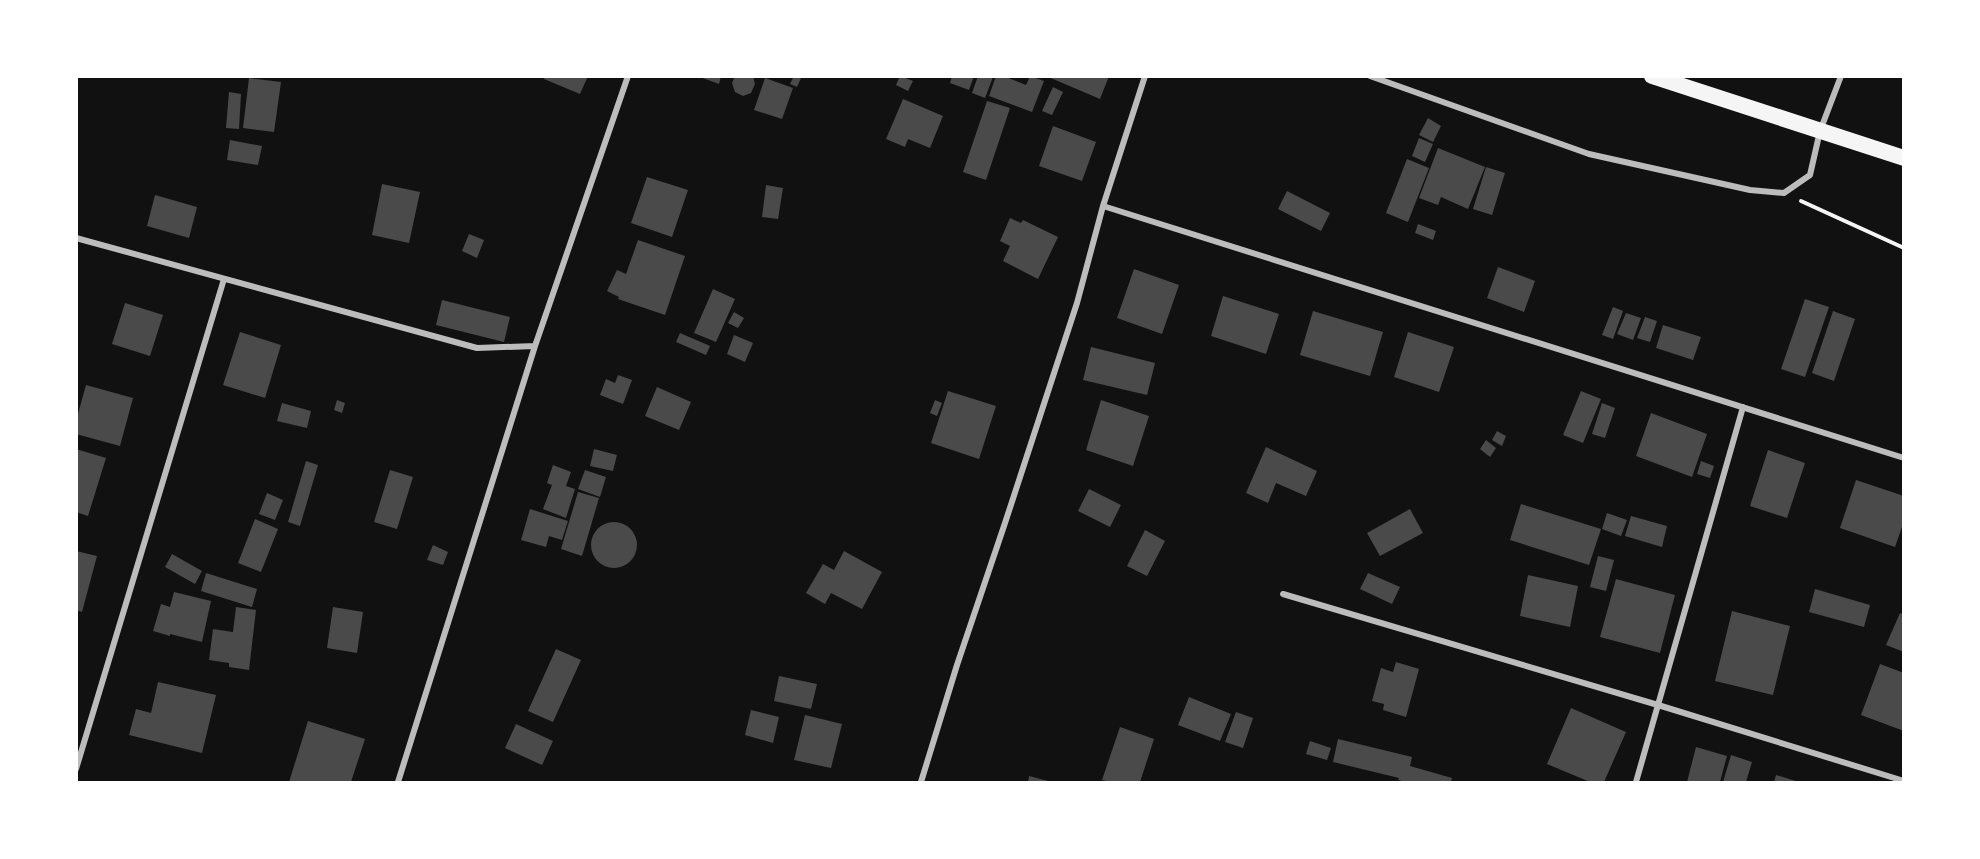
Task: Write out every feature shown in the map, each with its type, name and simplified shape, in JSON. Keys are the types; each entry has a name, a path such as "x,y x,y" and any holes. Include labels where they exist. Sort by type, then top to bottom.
{"highway":[{"path":"1652,76 1904,158"}],"street":[{"path":"398,783 535,346 628,76"},
{"path":"921,783 957,665 1077,303 1103,206 1145,76"},
{"path":"1371,76 1589,154 1750,190 1784,193 1810,175 1820,131 1842,76"},
{"path":"1103,206 1904,458"},
{"path":"76,238 477,348 535,346"},
{"path":"76,769 224,279"},
{"path":"1636,783 1743,407"},
{"path":"1282,594 1658,705 1904,781"}],"path":[{"path":"1784,193 1904,248"}],"building":[{"path":"544,76 588,76 580,94 544,79"},
{"path":"697,76 721,76 719,84"},
{"path":"735,76 753,76 755,84 751,93 743,96 735,92 732,83"},
{"path":"794,76 802,76 797,87 790,84"},
{"path":"900,76 913,81 908,91 896,85"},
{"path":"952,76 974,76 969,90 950,83"},
{"path":"978,76 993,77 985,98 972,93"},
{"path":"996,76 1003,76 1026,85 1030,76 1044,81 1032,112 989,96"},
{"path":"1046,76 1109,76 1100,99"},
{"path":"249,78 281,82 274,132 243,128"},
{"path":"765,78 793,88 782,119 754,110"},
{"path":"1053,87 1063,92 1052,115 1042,111"},
{"path":"229,92 241,94 239,129 226,128"},
{"path":"903,99 943,116 930,148 908,139 905,147 886,139"},
{"path":"987,101 1010,108 986,180 963,172"},
{"path":"1428,118 1441,126 1433,142 1419,135"},
{"path":"1053,126 1096,142 1082,181 1039,166"},
{"path":"1419,138 1433,144 1425,162 1412,156"},
{"path":"230,140 262,146 258,165 227,160"},
{"path":"1438,148 1485,167 1468,209 1441,197 1438,205 1419,198"},
{"path":"1407,159 1429,168 1408,222 1386,213"},
{"path":"1486,167 1505,173 1492,215 1473,209"},
{"path":"647,177 688,190 672,237 631,223"},
{"path":"382,184 420,192 409,243 372,235"},
{"path":"766,185 783,188 778,219 762,217"},
{"path":"1287,191 1330,213 1321,231 1278,209"},
{"path":"155,195 197,207 189,238 147,226"},
{"path":"1010,218 1021,223 1023,220 1058,237 1038,279 1003,261 1010,246 1000,241"},
{"path":"1418,224 1436,231 1433,240 1415,233"},
{"path":"469,234 484,240 477,258 462,251"},
{"path":"638,240 685,256 665,315 618,299 619,297 607,291 617,270 626,274"},
{"path":"1498,267 1535,281 1524,312 1487,298"},
{"path":"1134,269 1179,285 1162,334 1117,318"},
{"path":"713,289 735,299 716,342 694,333"},
{"path":"1223,296 1279,314 1266,354 1211,336"},
{"path":"1805,299 1829,307 1805,377 1781,369"},
{"path":"442,300 510,317 504,342 436,325"},
{"path":"125,303 163,315 150,356 112,344"},
{"path":"1613,307 1623,311 1613,339 1602,335"},
{"path":"1313,311 1383,332 1370,376 1300,355"},
{"path":"1833,311 1855,319 1834,381 1812,373"},
{"path":"734,312 744,318 738,328 728,323"},
{"path":"1626,313 1641,318 1633,340 1617,334"},
{"path":"1645,317 1657,321 1650,342 1637,338"},
{"path":"1663,325 1701,337 1693,360 1656,348"},
{"path":"240,332 281,345 265,398 223,385"},
{"path":"1408,332 1454,347 1439,392 1394,377"},
{"path":"680,333 710,346 706,355 676,342"},
{"path":"734,335 753,343 745,362 727,354"},
{"path":"1091,347 1155,363 1147,395 1083,380"},
{"path":"618,375 632,380 623,404 600,395 606,379 615,383"},
{"path":"86,385 133,398 120,446 76,434 76,421"},
{"path":"657,387 691,402 679,430 645,416"},
{"path":"948,391 996,406 979,459 931,443"},
{"path":"1581,391 1601,399 1583,443 1563,435"},
{"path":"337,400 345,403 342,413 334,410"},
{"path":"935,400 942,403 937,416 930,413"},
{"path":"1101,400 1149,416 1133,466 1086,450"},
{"path":"282,403 311,411 307,428 277,421"},
{"path":"1602,403 1615,408 1605,438 1592,434"},
{"path":"1651,413 1707,434 1692,477 1636,456"},
{"path":"1497,431 1506,436 1502,446 1492,440"},
{"path":"1486,440 1496,448 1490,457 1480,449"},
{"path":"1266,447 1317,471 1306,496 1276,483 1268,503 1246,493"},
{"path":"76,449 106,458 88,516 76,512"},
{"path":"594,449 617,455 613,471 590,466"},
{"path":"1768,450 1805,463 1787,518 1750,506"},
{"path":"306,461 318,465 300,526 288,522"},
{"path":"1701,461 1714,466 1710,478 1697,474"},
{"path":"553,465 571,472 566,486 575,489 566,518 543,509 552,485 547,483"},
{"path":"390,470 413,477 397,529 374,522"},
{"path":"585,470 606,477 600,497 578,489"},
{"path":"1856,480 1904,496 1904,521 1895,547 1840,528"},
{"path":"1089,489 1121,505 1110,527 1078,511"},
{"path":"578,492 599,498 582,556 561,549"},
{"path":"267,493 283,500 275,520 259,514"},
{"path":"1521,504 1601,529 1589,565 1510,540"},
{"path":"530,509 568,521 562,540 549,536 546,547 521,540"},
{"path":"1410,509 1423,533 1380,556 1367,533"},
{"path":"1607,513 1627,520 1621,536 1602,529"},
{"path":"1631,516 1667,526 1662,547 1625,536"},
{"path":"255,519 278,529 261,572 238,563"},
{"path":"614,522 630,529 637,545 630,561 614,568 598,561 591,545 598,529"},
{"path":"1145,530 1165,541 1147,576 1127,566"},
{"path":"433,545 448,552 443,565 427,560"},
{"path":"76,551 97,556 82,612 76,610"},
{"path":"844,551 882,572 862,609 831,593 825,604 806,593 823,564 834,570"},
{"path":"172,554 202,571 195,584 165,567"},
{"path":"1598,556 1614,560 1606,591 1590,587"},
{"path":"206,573 257,589 252,607 201,591"},
{"path":"1368,573 1400,587 1392,604 1360,589"},
{"path":"1528,575 1578,586 1570,627 1520,616"},
{"path":"1616,579 1675,595 1660,653 1600,637"},
{"path":"1815,589 1870,605 1864,627 1809,612"},
{"path":"174,592 211,601 202,642 153,631 161,604 170,607"},
{"path":"236,607 256,610 249,670 229,667 229,663 209,660 213,629 233,632"},
{"path":"333,607 363,612 357,653 327,648"},
{"path":"1732,611 1790,626 1773,695 1715,681"},
{"path":"1900,613 1904,615 1904,652 1886,645"},
{"path":"556,649 581,660 553,722 528,711"},
{"path":"1396,662 1419,669 1406,717 1383,710 1384,704 1372,701 1381,668 1393,672"},
{"path":"1880,664 1904,673 1904,731 1861,715"},
{"path":"779,676 817,684 811,709 774,701"},
{"path":"158,682 216,695 202,753 129,735 136,709 151,713"},
{"path":"1189,697 1231,714 1220,741 1178,725"},
{"path":"1571,708 1626,732 1604,782 1590,782 1547,764"},
{"path":"751,710 779,717 773,743 745,735"},
{"path":"1236,712 1253,718 1243,748 1225,742"},
{"path":"805,715 842,724 831,768 794,760"},
{"path":"308,721 365,739 351,782 289,782"},
{"path":"516,724 553,741 542,765 505,748"},
{"path":"1120,727 1154,739 1140,782 1102,780"},
{"path":"1338,739 1412,757 1410,766 1452,778 1451,782 1406,782 1398,780 1399,778 1333,762"},
{"path":"1310,741 1331,748 1327,760 1306,754"},
{"path":"1696,747 1727,756 1720,782 1687,782"},
{"path":"1731,755 1752,762 1746,782 1723,782"},
{"path":"1776,775 1799,782 1774,782"},
{"path":"1029,776 1052,782 1028,782"}]}
